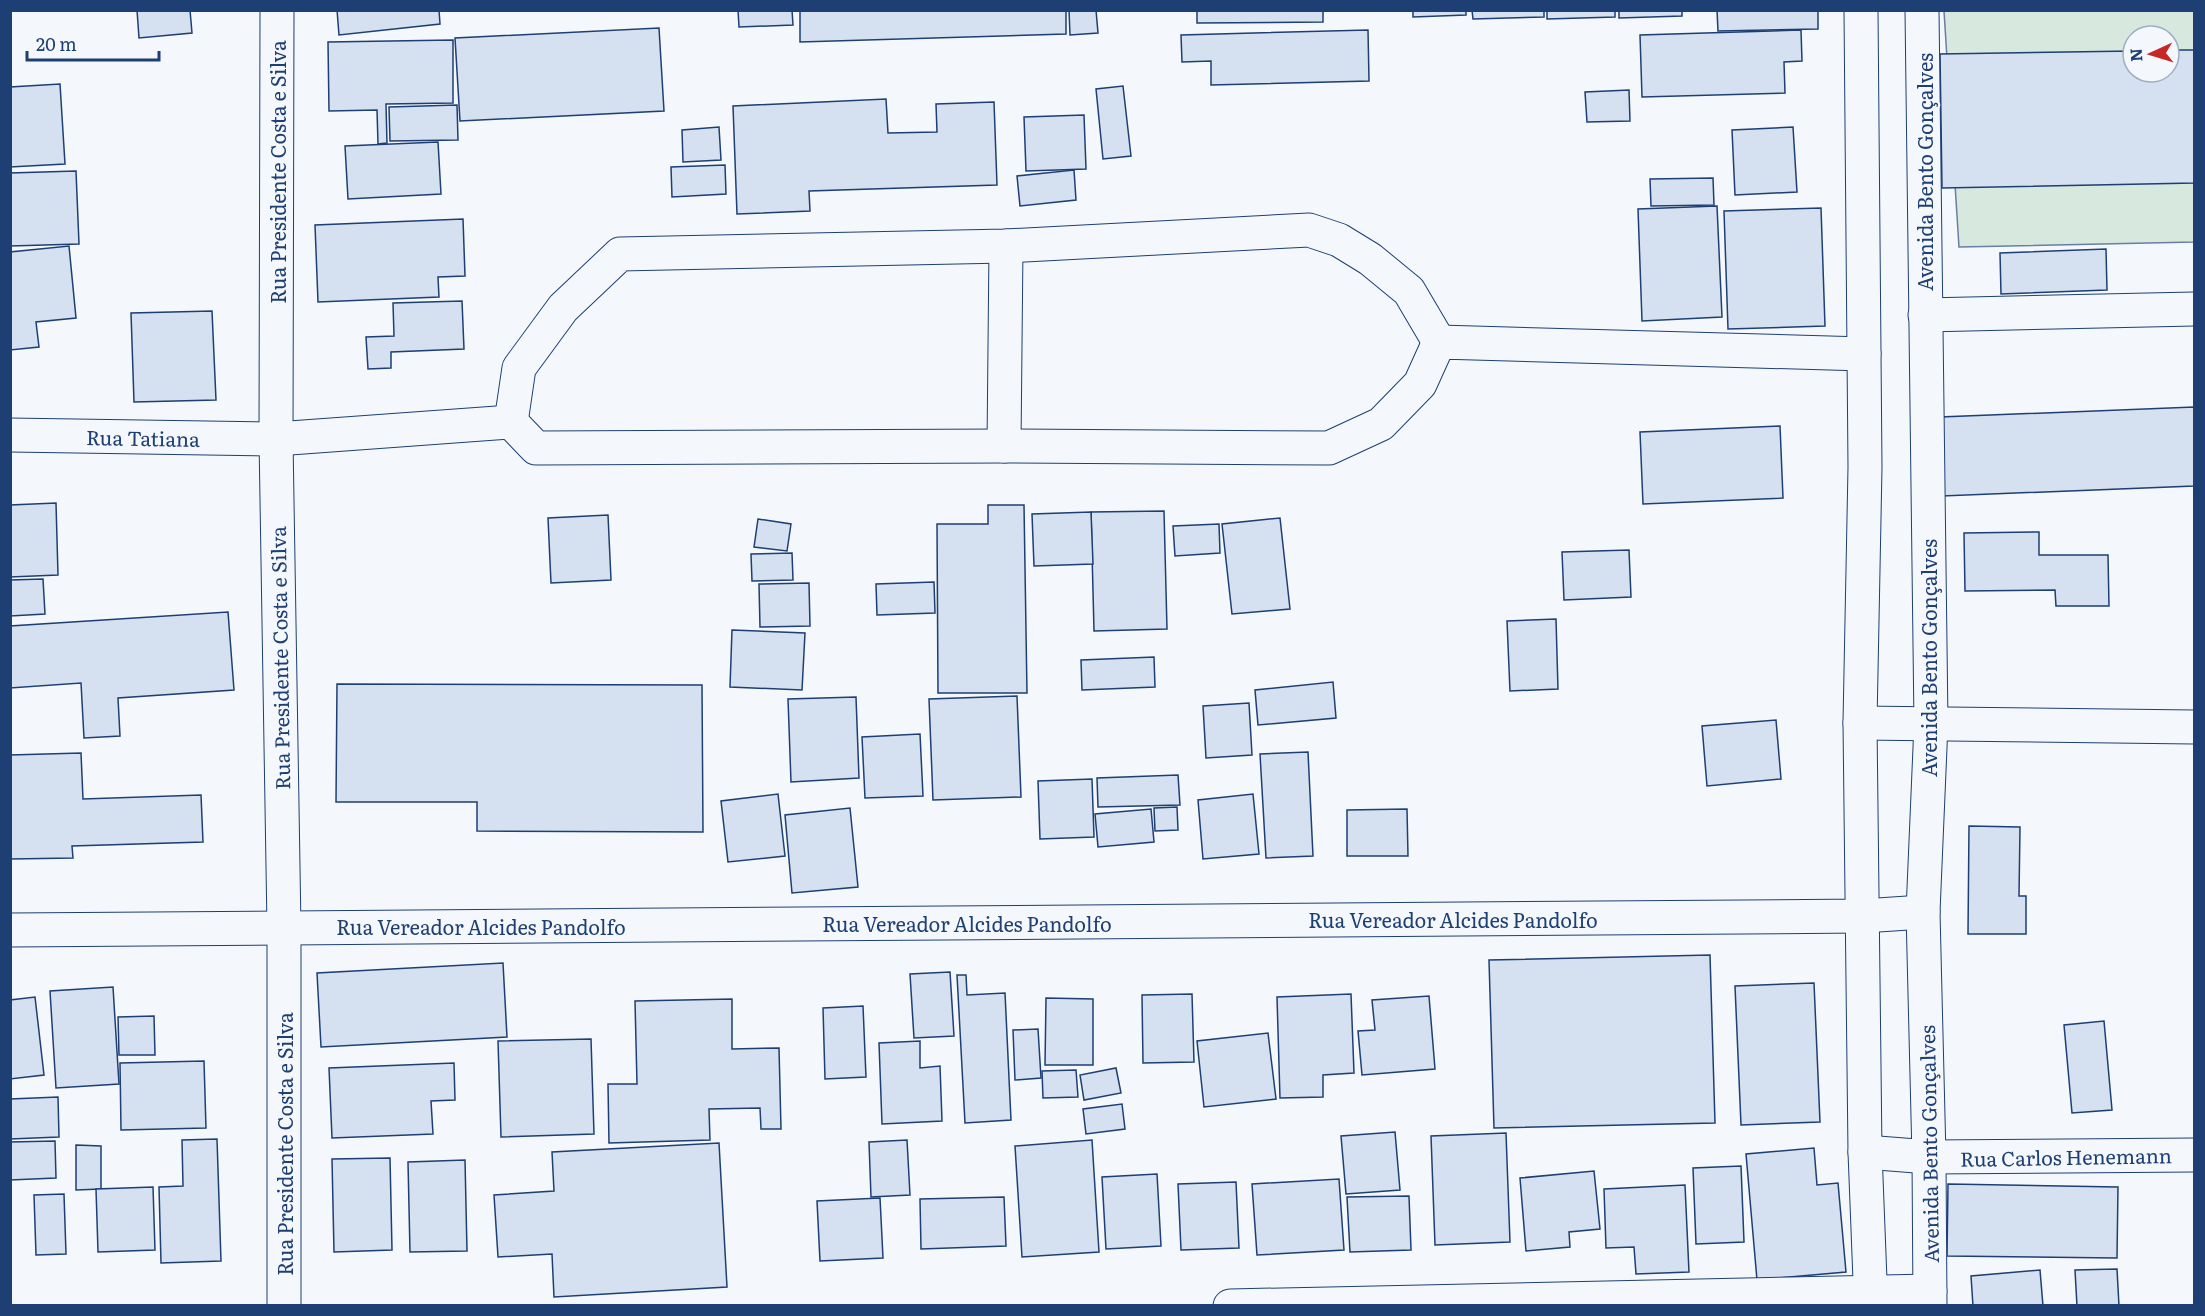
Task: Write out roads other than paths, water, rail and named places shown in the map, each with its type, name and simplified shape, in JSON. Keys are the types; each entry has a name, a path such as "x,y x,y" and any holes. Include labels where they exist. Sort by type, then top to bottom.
{"street":[{"name":"Rua Presidente Costa e Silva","path":"277,10 276,439 284,928 284,1305"},
{"path":"1861,10 1865,467 1860,723 1865,1152 1871,1299"},
{"name":"Avenida Bento Gonçalves","path":"1922,10 1930,724 1923,912 1930,1298"},
{"path":"1309,230 1339,240 1370,259 1409,291 1438,342 1420,384 1381,424 1329,448 1004,446 536,448 512,422 519,368 563,308 620,254 1006,246 1309,230"},
{"path":"1004,446 1006,246"},
{"path":"1925,315 2194,309"},
{"path":"1438,342 1864,354"},
{"name":"Rua Tatiana","path":"10,435 276,439 512,422"},
{"path":"1860,723 2194,727"},
{"name":"Rua Vereador Alcides Pandolfo","path":"10,930 1863,916 1923,912"},
{"name":"Rua Carlos Henemann","path":"1865,1152 1929,1157 2194,1155"},
{"path":"1230,1305 1930,1298"}]}
